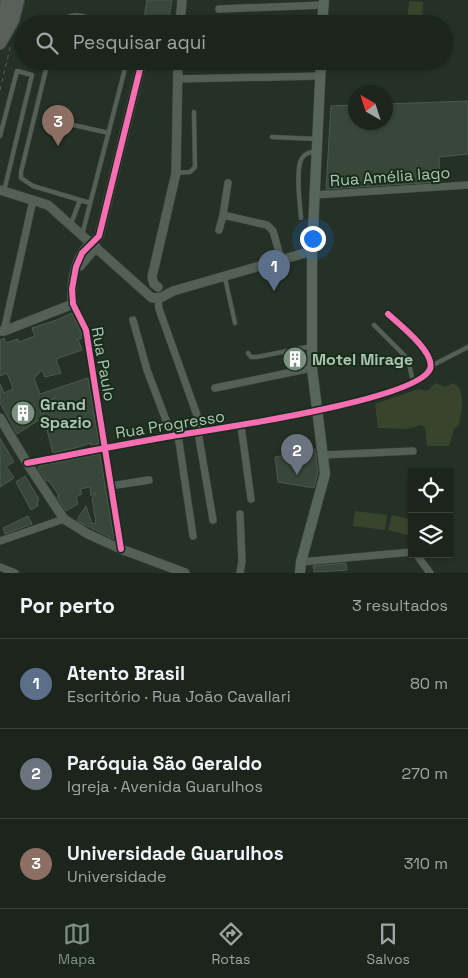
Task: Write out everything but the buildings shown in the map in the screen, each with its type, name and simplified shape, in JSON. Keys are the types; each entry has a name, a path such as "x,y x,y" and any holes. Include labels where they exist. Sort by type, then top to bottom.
{"highway":[{"path":"0,34 8,0"},
{"path":"5,43 18,0"}],"main road":[{"path":"301,568 325,474 312,368 312,251 320,70"}],"street":[{"path":"181,15 182,0"},
{"path":"219,9 323,3"},
{"path":"2,331 73,304 72,289 75,275 99,236 140,70"},
{"path":"173,291 158,287 154,284 152,278 176,173 178,70"},
{"path":"177,79 320,76"},
{"path":"219,230 228,183"},
{"name":"Rua Amélia lago","path":"314,195 468,185"},
{"path":"2,190 48,205 154,297"},
{"path":"2,331 34,200"},
{"path":"223,215 263,222 267,225 273,231 281,259"},
{"path":"154,297 312,251"},
{"path":"137,284 146,284 152,278"},
{"path":"158,287 153,290 154,297 200,432 213,520"},
{"name":"Rua Paulo","path":"73,304 86,330 121,549"},
{"path":"388,314 422,346 427,353 431,366"},
{"path":"133,320 148,370 175,436 193,536"},
{"name":"Rua Progresso","path":"27,462 241,426 317,410 394,391 422,378 431,366"},
{"path":"215,388 312,368"},
{"path":"0,418 64,518 88,534 121,549 186,573"},
{"path":"241,426 251,498"},
{"path":"323,455 413,451"},
{"path":"110,486 149,480"},
{"path":"240,514 242,560 240,573"},
{"path":"0,541 64,518"},
{"path":"301,568 408,553"},
{"path":"419,558 430,573"},
{"path":"0,566 15,573"}],"lane":[{"path":"46,70 21,178 32,186 90,203"},
{"path":"82,235 125,70"},
{"path":"0,136 17,72 32,74 2,190"},
{"path":"176,173 190,172 195,167 194,112"},
{"path":"51,120 108,134"},
{"path":"272,137 316,139"},
{"path":"300,218 298,168 300,160 304,156 316,151"},
{"path":"71,225 80,200"},
{"path":"225,275 235,323"},
{"path":"374,325 408,359 413,382"},
{"path":"248,354 251,357 257,357 312,346"},
{"path":"431,366 468,347"}],"path":[{"path":"0,90 5,43"}],"green space":[{"path":"409,1 423,2 422,15 408,15"},
{"path":"436,383 445,387 454,383 460,389 462,407 459,425 454,429 449,446 427,446 425,427 421,425 407,429 378,428 375,404 418,389 427,391"},
{"path":"355,511 387,515 385,530 353,526"},
{"path":"392,515 408,519 408,535 388,530"}],"cycle path":[{"path":"121,549 86,330 73,304 72,289 76,267 82,253 99,236 140,70"},
{"path":"27,463 311,412 390,392 417,381 430,369 428,355 415,339 388,314"}],"place":[{"name":"Universidade Guarulhos","path":"58,146"},
{"name":"Atento Brasil","path":"274,291"},
{"name":"Motel Mirage","path":"295,359"},
{"name":"Grand Spazio","path":"23,413"},
{"name":"Paróquia São Geraldo","path":"297,475"}]}
